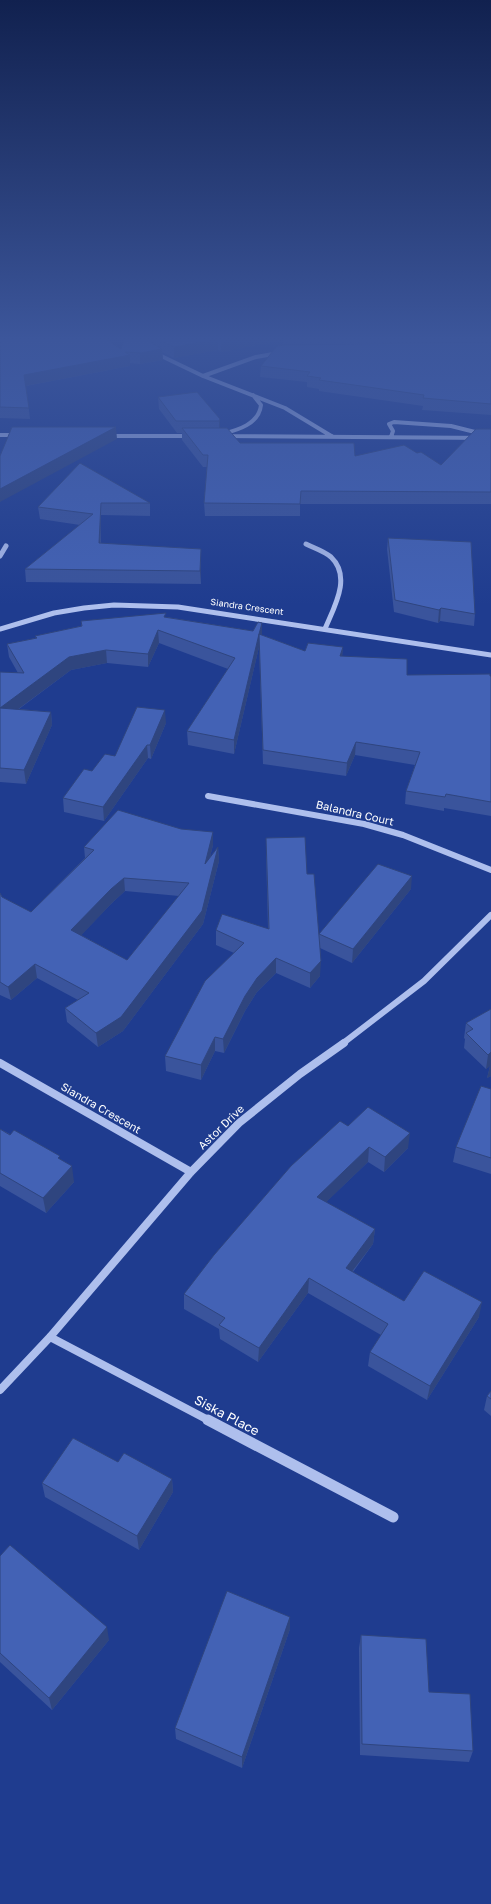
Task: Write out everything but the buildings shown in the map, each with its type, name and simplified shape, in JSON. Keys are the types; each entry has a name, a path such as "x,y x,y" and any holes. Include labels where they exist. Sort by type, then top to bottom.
{"street":[{"path":"241,428 219,436 491,438"},
{"path":"318,428 333,437"},
{"path":"391,428 393,431 391,437"},
{"path":"452,428 473,430 491,438"},
{"path":"0,435 24,435"},
{"path":"102,436 196,436"},
{"path":"306,544 330,556 337,563 342,572 342,582 325,629"},
{"path":"0,556 6,546"},
{"name":"Siandra Crescent","path":"0,629 54,613 84,608 143,605 178,607 491,655"},
{"name":"Balandra Court","path":"208,796 364,824 404,835 491,870"},
{"name":"Astor Drive","path":"0,1390 50,1337 191,1172 239,1123 300,1074 370,1024 424,981 491,915"},
{"name":"Siandra Crescent","path":"0,1063 191,1172"},
{"name":"Siska Place","path":"50,1337 392,1517"}]}
